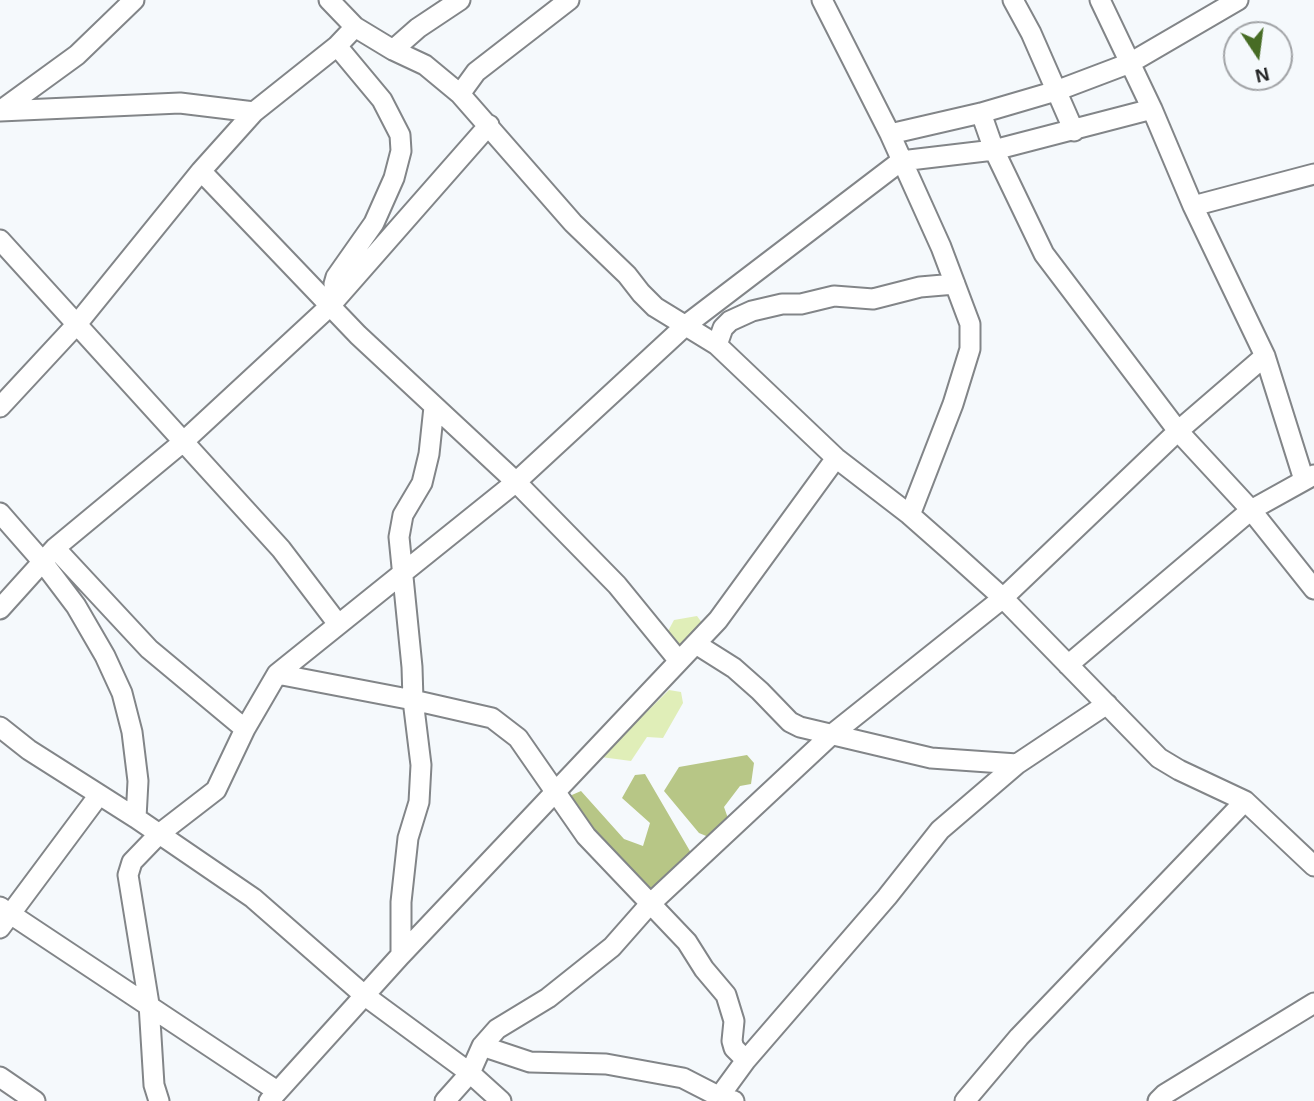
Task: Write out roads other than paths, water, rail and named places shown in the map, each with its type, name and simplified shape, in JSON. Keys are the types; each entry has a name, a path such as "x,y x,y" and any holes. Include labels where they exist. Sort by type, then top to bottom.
{"street":[{"path":"0,111 77,55 134,0"},
{"path":"329,0 355,27 425,65 460,94 573,222 641,293 655,306 717,345 836,458 910,515 1003,598 1159,758 1179,771 1245,801 1314,866"},
{"path":"393,50 418,28 460,0"},
{"path":"460,94 476,72 569,0"},
{"path":"822,0 890,134 970,324 970,349 949,415 910,515"},
{"path":"1013,0 1031,33 1074,131"},
{"path":"1068,665 1251,510 1309,477 1265,356 1193,206 1152,109 1100,0"},
{"path":"890,134 981,113 1056,91 1130,63 1238,0"},
{"path":"0,407 7,392 77,324 201,171 254,112 337,47 355,27"},
{"path":"334,302 336,277 374,223 394,178 401,151 400,135 382,100 337,47"},
{"path":"0,111 180,103 254,112"},
{"path":"159,1101 154,1085 149,1004 128,875 132,862 159,834 216,790 244,729 277,674 516,482 686,325 901,161 994,150 1152,109"},
{"path":"981,113 994,150 1044,254 1178,430 1251,510 1314,589"},
{"path":"0,609 48,554 183,442 334,302 489,125"},
{"path":"201,171 334,302 434,407 516,482 617,584 679,661"},
{"path":"1193,206 1314,174"},
{"path":"0,240 281,549 338,624"},
{"path":"717,345 723,328 730,321 751,310 782,304 801,304 834,296 873,299 920,287 955,284"},
{"path":"445,1101 470,1073 482,1046 497,1029 510,1018 533,1008 612,947 649,905 830,736 1003,598 1178,430 1265,356"},
{"path":"401,955 401,902 408,838 419,802 421,765 399,537 403,515 422,482 429,454 434,407"},
{"path":"99,795 4,917 149,1004 273,1096 401,955 718,620 836,458"},
{"path":"0,513 149,649 244,729"},
{"path":"48,554 105,656 122,693 132,732 138,781 136,818"},
{"path":"696,644 734,668 790,722 830,736 931,758 1017,764"},
{"path":"277,674 492,718 518,738 586,836 687,942 704,969 726,995 734,1021 734,1048 746,1060"},
{"path":"482,1046 530,1062 606,1063 683,1078 723,1099 746,1060 887,897 940,830 1017,764 1107,704"},
{"path":"0,727 29,750 136,818 253,898 365,995 470,1073 501,1101"},
{"path":"965,1101 1019,1037 1245,801"},
{"path":"1158,1101 1165,1094 1314,1003"},
{"path":"0,1077 32,1100"}]}
